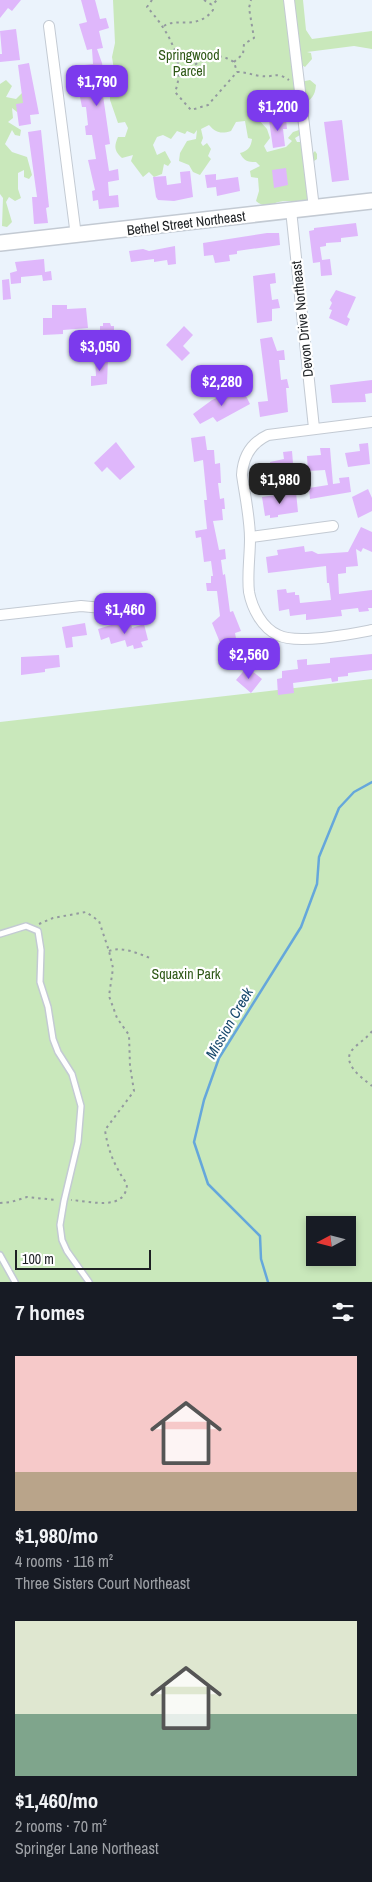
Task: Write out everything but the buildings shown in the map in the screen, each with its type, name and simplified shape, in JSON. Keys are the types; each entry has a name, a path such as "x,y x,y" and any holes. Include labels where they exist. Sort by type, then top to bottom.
{"street":[{"path":"289,0 314,208"},
{"path":"48,26 76,236"},
{"name":"Bethel Street Northeast","path":"0,243 76,236 372,201"},
{"name":"Devon Drive Northeast","path":"292,210 314,428"},
{"path":"372,422 268,435 255,443 246,456 242,475 250,536 249,591 253,607 262,622 278,636 310,638 372,630"},
{"path":"250,536 333,526"},
{"path":"0,615 81,606 102,608"}],"lane":[{"path":"0,934 26,926 38,930 41,950 40,982 48,1007 53,1039 58,1052 72,1074 81,1106 78,1142 60,1225 62,1240 67,1251 89,1282"},
{"path":"0,1256 14,1282"}],"path":[{"path":"152,0 147,7 164,26 174,46 179,77 175,92 190,110 198,110 208,105 237,72 248,72 262,76 277,74 299,87"},
{"path":"204,0 212,5"},
{"path":"164,26 170,22 186,24 196,22 211,13 212,5 216,0"},
{"path":"234,62 243,54 244,44 254,38 250,8 251,0"},
{"path":"179,77 195,63 210,57 224,56 234,62 237,72"},
{"path":"0,1203 27,1197 96,1203 117,1201 124,1198 127,1190 127,1184 118,1173 108,1148 105,1130 134,1090 130,1066 130,1035 117,1018 109,996 113,968 100,921 86,912 53,918 32,927"},
{"path":"109,951 114,949 133,951 150,958"},
{"path":"372,1031 352,1050 350,1063 353,1070 372,1086"}],"green space":[{"name":"Springwood Parcel","path":"113,0 303,0 306,30 312,39 372,31 372,49 354,46 307,52 311,53 312,59 305,67 300,64 300,82 310,80 316,85 312,97 293,119 284,116 258,119 267,129 270,138 264,146 267,152 286,147 292,141 288,138 293,132 299,130 300,135 295,138 297,142 301,142 302,147 312,154 315,151 317,154 317,159 314,161 311,156 310,192 307,202 282,201 264,205 256,201 259,191 258,178 251,177 250,171 260,166 256,162 246,160 240,153 249,148 252,139 248,138 245,121 236,122 231,131 227,132 221,133 209,125 201,129 203,138 201,143 203,146 207,143 211,149 208,156 211,159 200,175 193,172 189,165 179,161 180,153 187,141 196,139 197,130 194,134 187,131 185,134 177,131 171,139 163,135 157,137 153,145 157,155 165,151 171,162 168,166 164,164 162,174 154,177 149,172 143,177 131,161 133,155 122,158 117,153 115,146 118,137 125,137 128,128 125,122 118,123 110,100 110,88 118,81 120,75 114,70 112,57 115,43"},
{"path":"6,80 12,86 6,97 16,99 23,92 25,108 17,112 12,108 13,118 8,122 21,130 20,136 15,135 12,130 5,144 12,152 27,157 32,175 29,179 24,177 24,170 18,173 18,189 21,198 15,201 9,197 6,202 12,222 7,227 2,226 3,198 0,194 0,84"},
{"name":"Squaxin Park","path":"372,679 372,1282 0,1282 0,722"}],"waterway":[{"name":"Mission Creek","path":"268,1282 261,1259 260,1236 208,1184 194,1142 204,1100 219,1058 301,927 317,884 319,857 339,808 354,792 372,782"}]}
